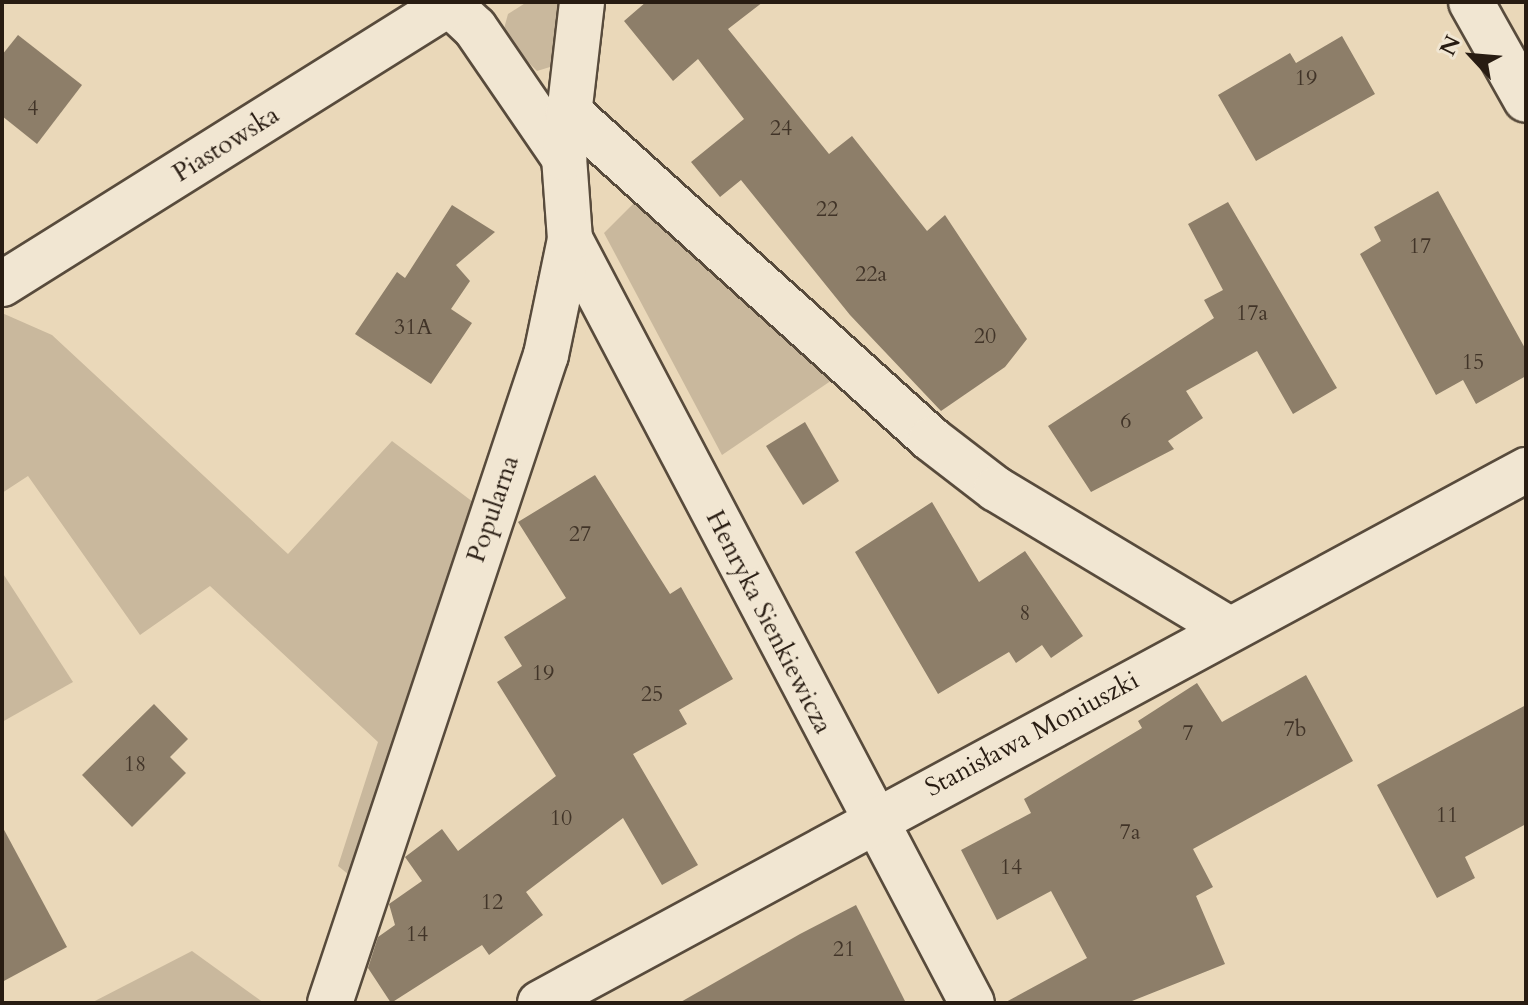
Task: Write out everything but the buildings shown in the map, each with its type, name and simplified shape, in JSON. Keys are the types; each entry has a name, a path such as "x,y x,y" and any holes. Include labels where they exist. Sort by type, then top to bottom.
{"street":[{"path":"449,2 475,28 564,158"},
{"name":"Piastowska","path":"2,284 449,2"},
{"name":"Popularna","path":"330,1003 546,355 570,239 564,158 582,2"},
{"path":"1471,2 1526,100"},
{"path":"568,111 931,439 996,489 1229,629"},
{"name":"Henryka Sienkiewicza","path":"570,239 872,820 972,1003"},
{"name":"Stanisława Moniuszki","path":"540,1003 872,820 1526,470"}],"shaded area":[{"path":"527,2 565,2 550,67 537,71 502,36 508,14"},
{"path":"637,200 835,378 722,455 604,233"},
{"path":"2,313 52,335 288,554 392,441 477,505 348,874 338,866 378,742 210,586 140,635 28,476 2,493"},
{"path":"2,572 73,682 2,722"},
{"path":"192,951 264,1003 91,1003"}]}
